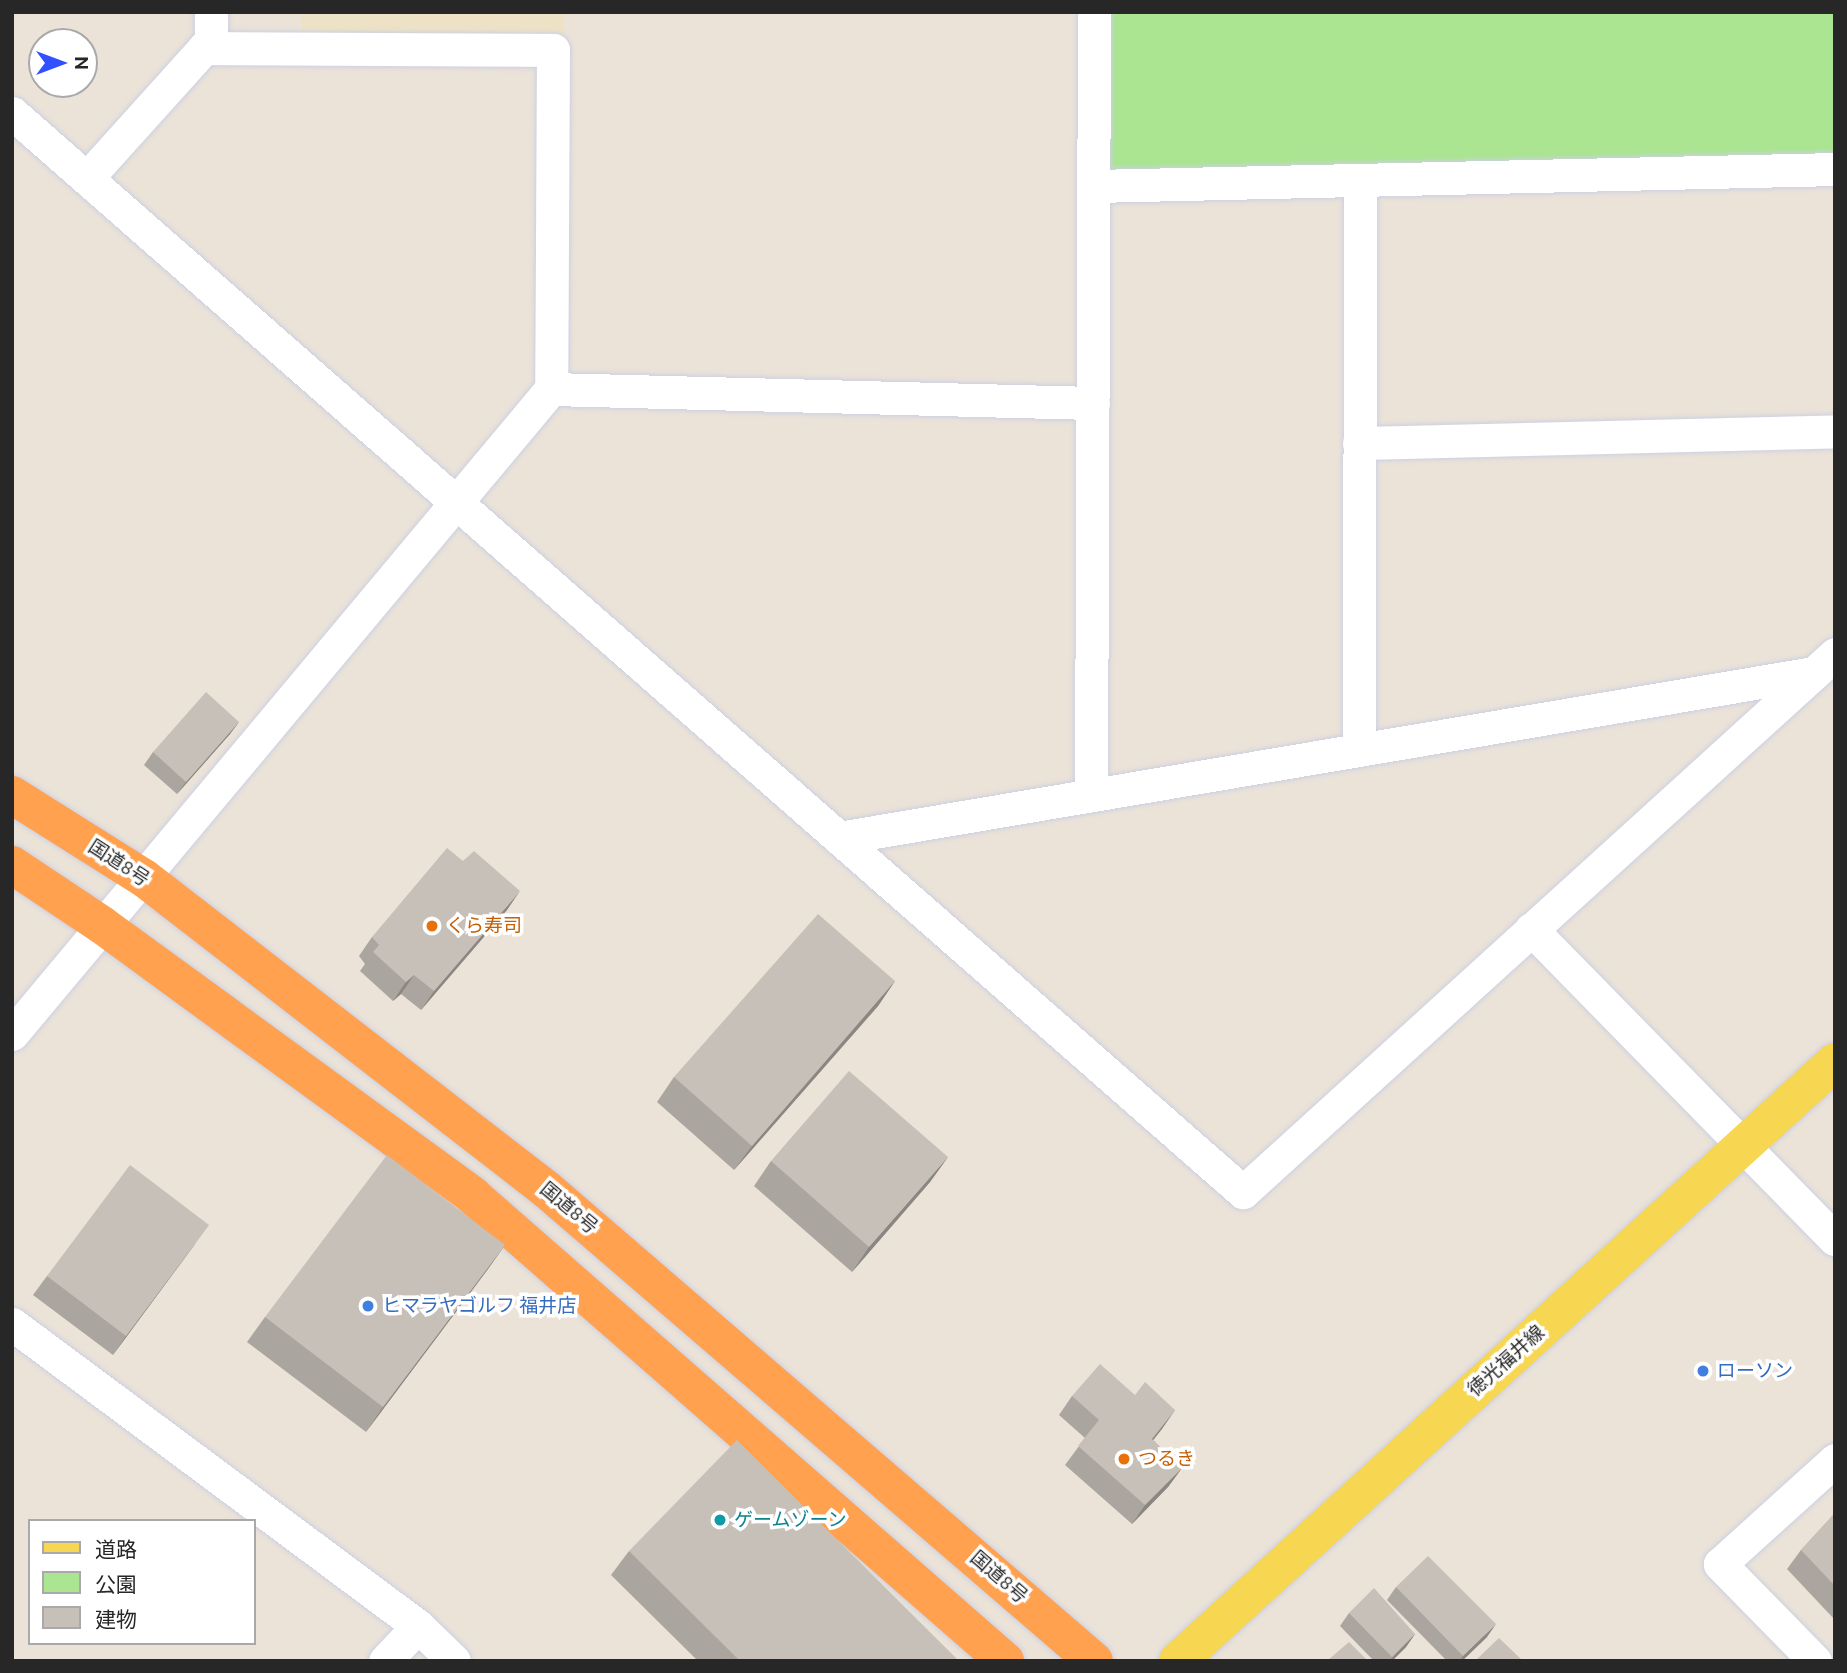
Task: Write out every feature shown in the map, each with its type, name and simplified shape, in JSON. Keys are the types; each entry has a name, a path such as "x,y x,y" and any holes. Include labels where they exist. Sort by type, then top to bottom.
{"highway":[{"name":"国道8号","path":"12,795 144,878 547,1189 1094,1661"},
{"path":"12,865 102,925 473,1196 1005,1661"}],"main road":[{"name":"徳光福井線","path":"1178,1661 1835,1062"}],"street":[{"path":"211,12 211,48"},
{"path":"1091,795 1094,12"},
{"path":"12,1034 551,389 553,50 204,48 87,178"},
{"path":"12,113 1243,1192 1824,664"},
{"path":"1094,186 1835,169"},
{"path":"1359,750 1360,180"},
{"path":"551,389 1093,403"},
{"path":"1359,443 1835,431"},
{"path":"839,838 1359,750 1824,664"},
{"path":"1531,929 1835,1239"},
{"path":"12,1324 418,1626 454,1661"},
{"path":"1815,1661 1720,1564 1835,1460"},
{"path":"385,1661 418,1626"}],"shaded area":[{"path":"301,12 564,12 563,44 301,34"}],"green space":[{"path":"1094,12 1835,12 1835,169 1094,186"}],"building":[{"path":"206,692 239,722 186,782 153,752"},
{"path":"447,848 463,861 474,851 520,891 434,991 414,975 406,982 373,952 379,945 372,937"},
{"path":"818,914 895,981 752,1146 674,1077"},
{"path":"849,1071 948,1157 869,1247 771,1161"},
{"name":"ヒマラヤゴルフ 福井店","path":"387,1155 505,1245 383,1407 265,1317"},
{"path":"130,1165 209,1225 126,1336 47,1276"},
{"path":"1100,1364 1135,1395 1145,1382 1175,1410 1152,1439 1182,1468 1145,1505 1078,1446 1099,1420 1072,1396"},
{"name":"ゲームゾーン","path":"737,1440 959,1661 740,1661 629,1551"},
{"path":"1835,1513 1835,1586 1801,1550"},
{"path":"1428,1556 1496,1624 1463,1656 1396,1587"},
{"path":"1374,1588 1415,1634 1392,1657 1349,1613"},
{"path":"1499,1638 1523,1661 1475,1661"},
{"path":"1349,1642 1368,1661 1328,1661 1328,1660"}],"place":[{"name":"くら寿司","path":"432,926"},
{"name":"ヒマラヤゴルフ 福井店","path":"368,1306"},
{"name":"ローソン","path":"1703,1371"},
{"name":"つるき","path":"1124,1459"},
{"name":"ゲームゾーン","path":"720,1520"}]}
